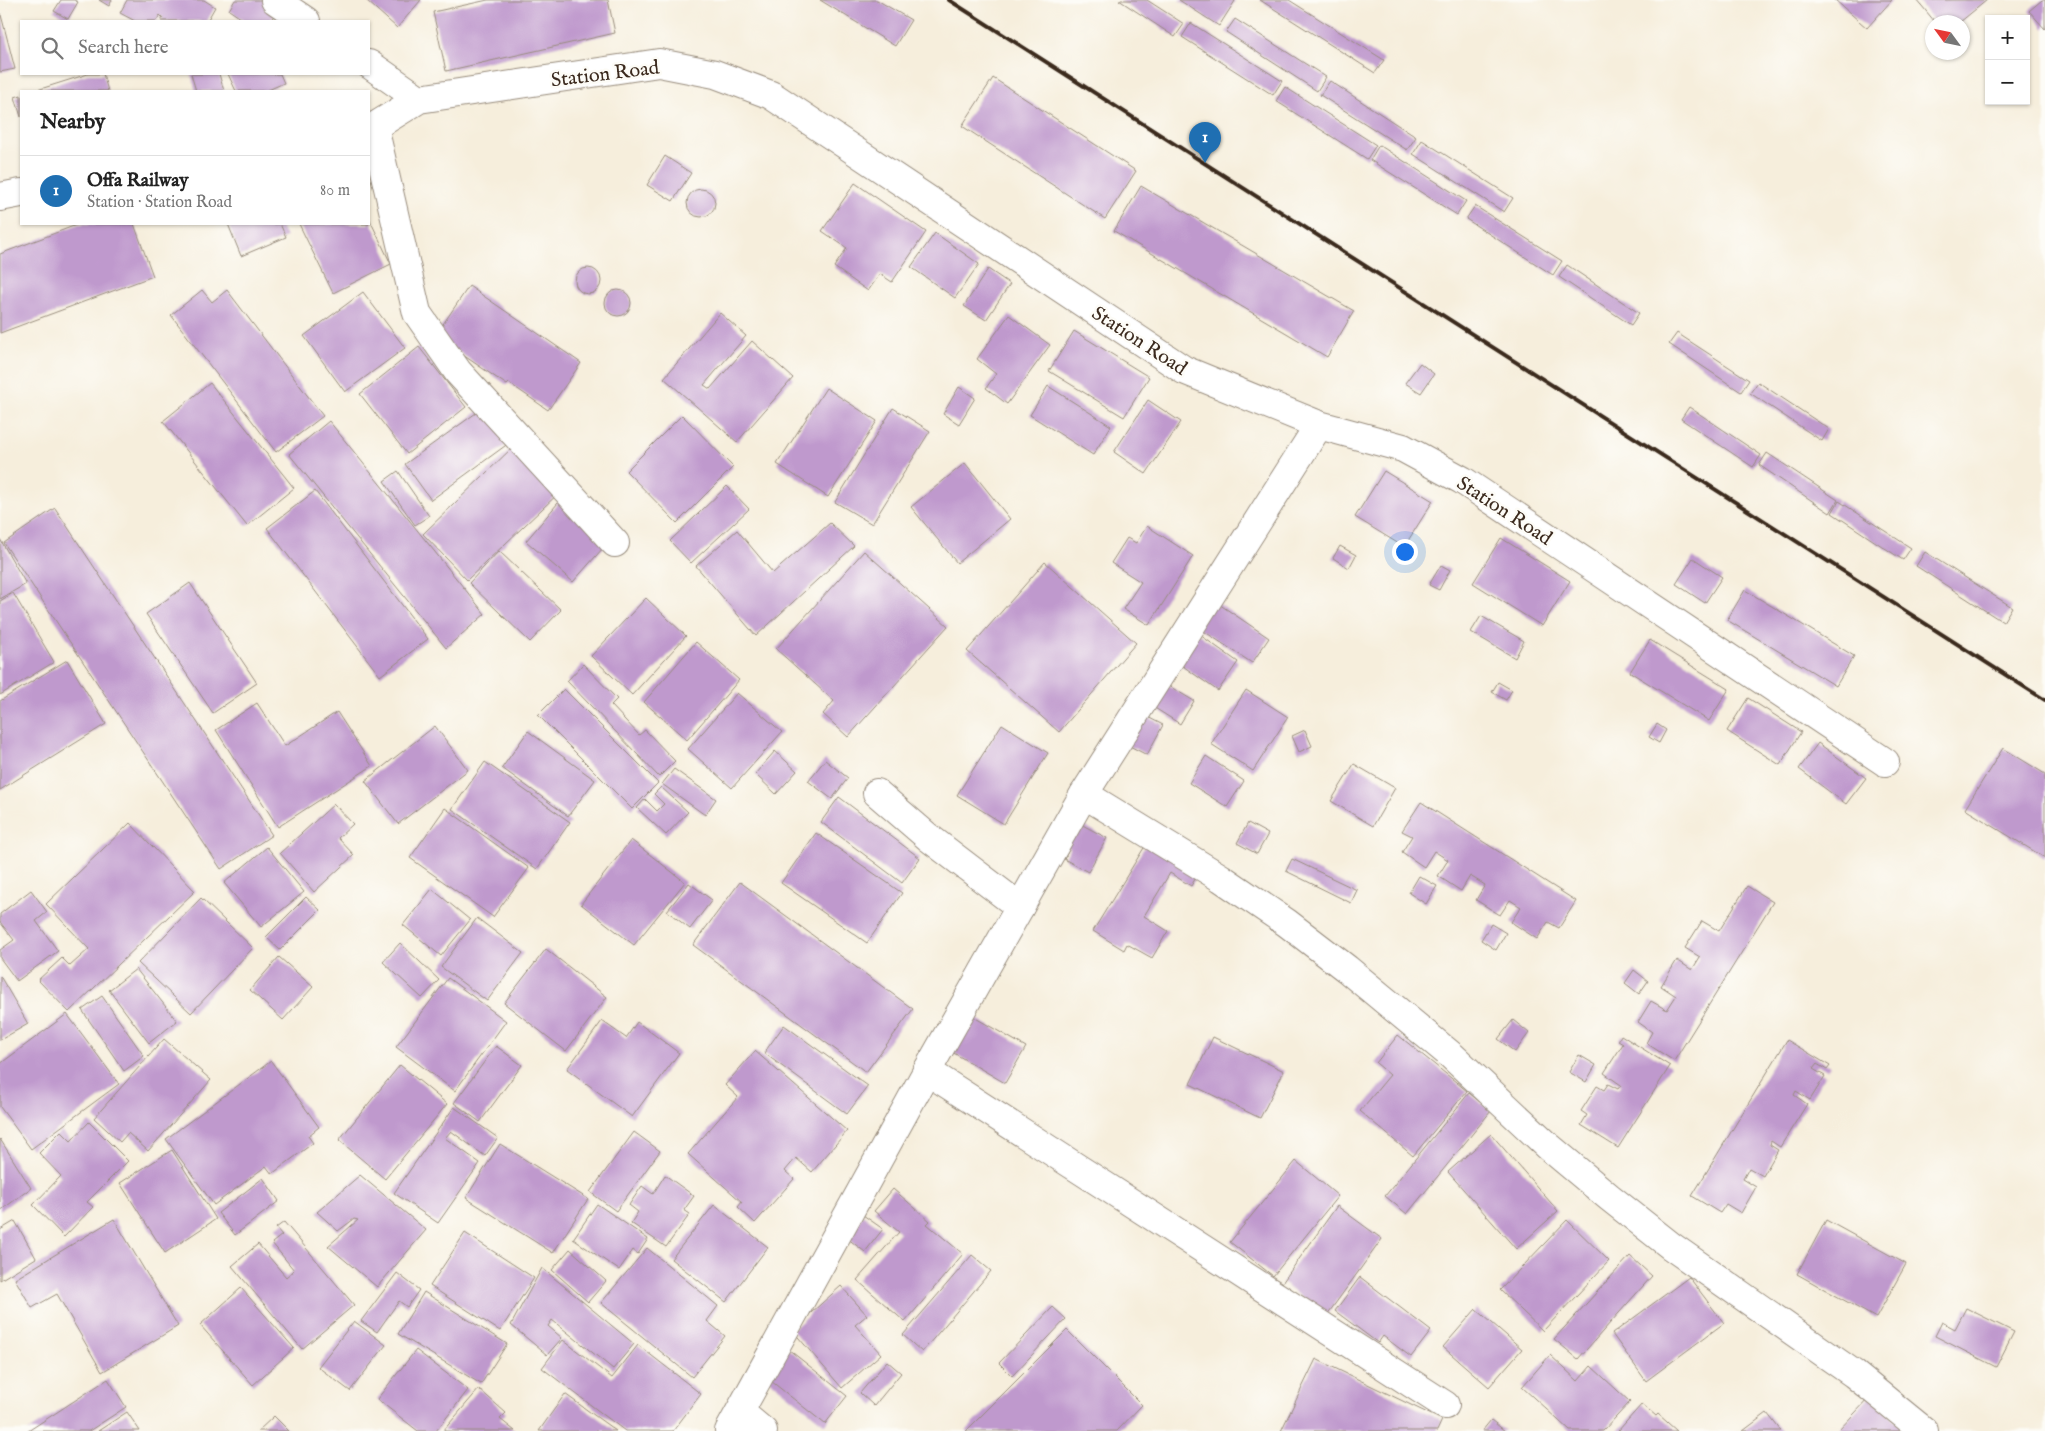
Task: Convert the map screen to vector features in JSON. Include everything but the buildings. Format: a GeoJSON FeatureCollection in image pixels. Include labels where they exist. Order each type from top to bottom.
{"type":"FeatureCollection","features":[{"type":"Feature","properties":{"kind":"street"},"geometry":{"type":"LineString","coordinates":[[275,0],[305,20]]}},
{"type":"Feature","properties":{"kind":"street","name":"Station Road"},"geometry":{"type":"LineString","coordinates":[[371,128],[419,99],[659,63],[715,74],[771,95],[1184,370],[1320,425],[1403,448],[1462,480],[1885,762]]}},
{"type":"Feature","properties":{"kind":"street"},"geometry":{"type":"LineString","coordinates":[[370,65],[419,99]]}},
{"type":"Feature","properties":{"kind":"street"},"geometry":{"type":"LineString","coordinates":[[371,128],[417,313],[458,372],[615,543]]}},
{"type":"Feature","properties":{"kind":"street"},"geometry":{"type":"LineString","coordinates":[[0,197],[20,193]]}},
{"type":"Feature","properties":{"kind":"street"},"geometry":{"type":"LineString","coordinates":[[763,1431],[734,1422],[927,1071],[1084,794],[1320,425]]}},
{"type":"Feature","properties":{"kind":"street"},"geometry":{"type":"LineString","coordinates":[[877,793],[928,837],[1020,907]]}},
{"type":"Feature","properties":{"kind":"street"},"geometry":{"type":"LineString","coordinates":[[1084,794],[1221,878],[1294,928],[1347,968],[1452,1056],[1548,1146],[1608,1197],[1671,1246],[1854,1374],[1924,1431]]}},
{"type":"Feature","properties":{"kind":"street"},"geometry":{"type":"LineString","coordinates":[[927,1071],[1445,1405]]}},
{"type":"Feature","properties":{"kind":"railway"},"geometry":{"type":"LineString","coordinates":[[949,0],[2045,700]]}},
{"type":"Feature","properties":{"kind":"place","name":"Offa Railway"},"geometry":{"type":"Point","coordinates":[1205,163]}}]}
